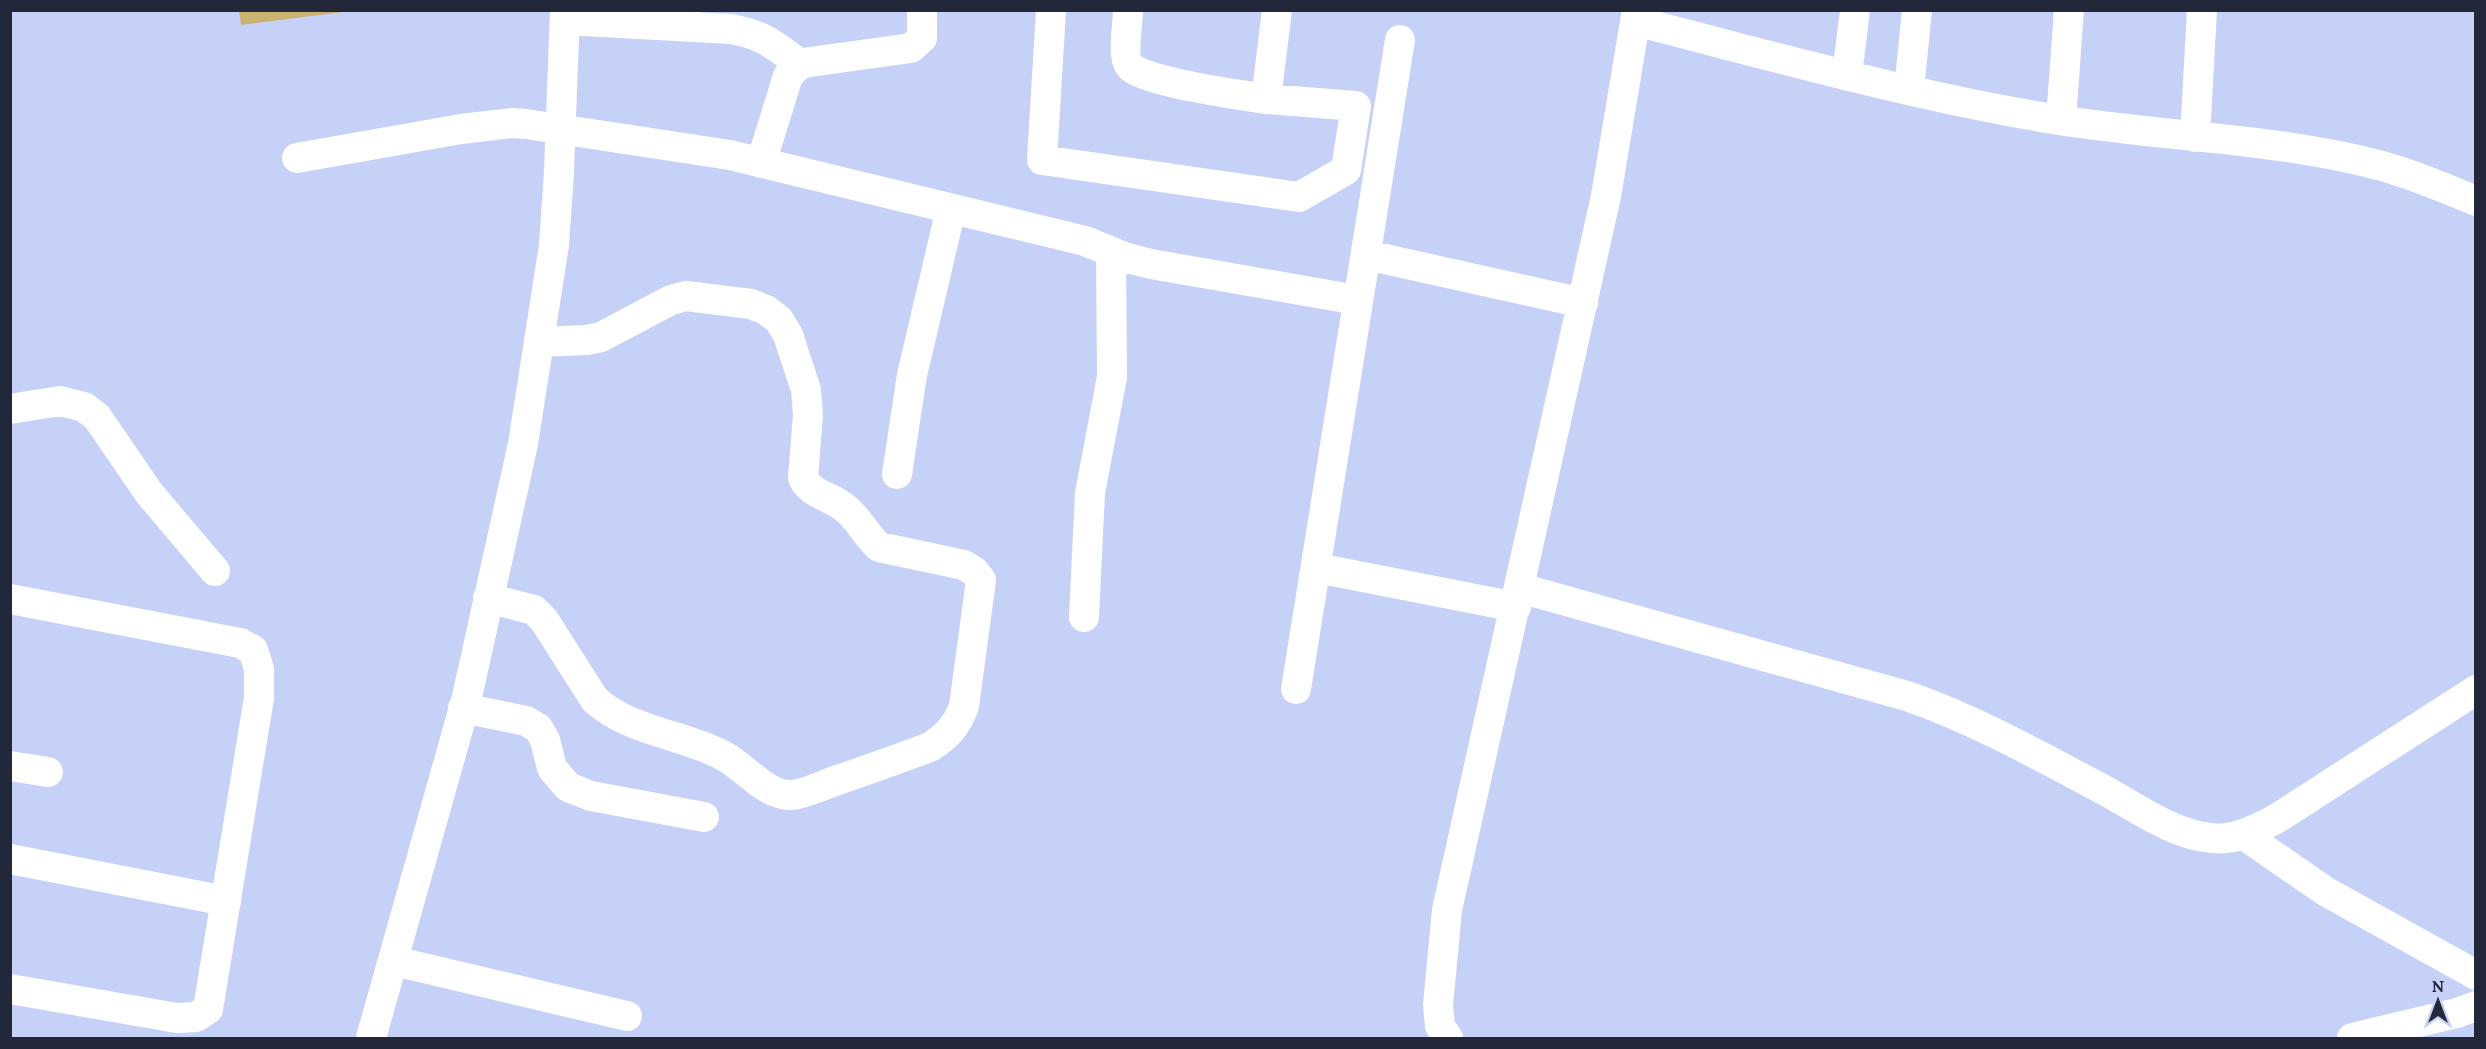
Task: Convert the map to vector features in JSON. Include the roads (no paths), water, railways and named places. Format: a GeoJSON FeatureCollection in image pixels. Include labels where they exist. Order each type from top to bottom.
{"type":"FeatureCollection","features":[{"type":"Feature","properties":{"kind":"street"},"geometry":{"type":"LineString","coordinates":[[761,163],[788,76],[800,64],[910,48],[922,38],[922,10]]}},
{"type":"Feature","properties":{"kind":"street"},"geometry":{"type":"LineString","coordinates":[[1051,10],[1042,160],[1299,197],[1346,170],[1356,106],[1266,99],[1185,86],[1132,69],[1126,60],[1128,10]]}},
{"type":"Feature","properties":{"kind":"street"},"geometry":{"type":"LineString","coordinates":[[1266,99],[1276,10]]}},
{"type":"Feature","properties":{"kind":"street"},"geometry":{"type":"LineString","coordinates":[[1847,75],[1855,10]]}},
{"type":"Feature","properties":{"kind":"street"},"geometry":{"type":"LineString","coordinates":[[1909,90],[1917,10]]}},
{"type":"Feature","properties":{"kind":"street"},"geometry":{"type":"LineString","coordinates":[[2061,120],[2069,10]]}},
{"type":"Feature","properties":{"kind":"street"},"geometry":{"type":"LineString","coordinates":[[2195,137],[2202,10]]}},
{"type":"Feature","properties":{"kind":"street"},"geometry":{"type":"LineString","coordinates":[[371,1038],[463,708],[523,444],[554,245],[565,15],[731,29],[765,38],[800,64]]}},
{"type":"Feature","properties":{"kind":"street"},"geometry":{"type":"LineString","coordinates":[[1442,1034],[1440,974],[1448,910],[1606,196],[1636,16],[1847,75],[1956,102],[2061,120],[2301,149],[2383,166],[2434,183],[2475,201]]}},
{"type":"Feature","properties":{"kind":"street"},"geometry":{"type":"LineString","coordinates":[[1296,689],[1400,40]]}},
{"type":"Feature","properties":{"kind":"street"},"geometry":{"type":"LineString","coordinates":[[297,158],[490,125],[526,124],[730,156],[1085,241],[1111,252],[1151,264],[1358,300]]}},
{"type":"Feature","properties":{"kind":"street"},"geometry":{"type":"LineString","coordinates":[[897,474],[912,375],[951,209]]}},
{"type":"Feature","properties":{"kind":"street"},"geometry":{"type":"LineString","coordinates":[[1084,617],[1090,493],[1112,377],[1111,252]]}},
{"type":"Feature","properties":{"kind":"street"},"geometry":{"type":"LineString","coordinates":[[1367,255],[1583,303]]}},
{"type":"Feature","properties":{"kind":"street"},"geometry":{"type":"LineString","coordinates":[[488,598],[534,610],[544,620],[595,700],[606,710],[630,722],[710,749],[726,757],[778,794],[792,795],[812,789],[930,747],[945,737],[957,724],[964,706],[981,580],[975,572],[964,565],[879,547],[869,538],[857,519],[843,506],[807,487],[803,478],[808,415],[806,390],[788,335],[778,320],[766,310],[751,304],[686,296],[664,303],[601,337],[587,340],[539,342]]}},
{"type":"Feature","properties":{"kind":"street"},"geometry":{"type":"LineString","coordinates":[[10,409],[60,401],[84,407],[97,417],[149,493],[215,571]]}},
{"type":"Feature","properties":{"kind":"street"},"geometry":{"type":"LineString","coordinates":[[1317,568],[1518,598],[1907,696],[1942,708],[2003,736],[2179,830],[2212,839],[2244,835],[2276,819],[2475,690]]}},
{"type":"Feature","properties":{"kind":"street"},"geometry":{"type":"LineString","coordinates":[[10,599],[240,643],[254,650],[259,669],[259,699],[208,1008],[196,1017],[177,1018],[10,989]]}},
{"type":"Feature","properties":{"kind":"street"},"geometry":{"type":"LineString","coordinates":[[463,708],[526,721],[538,728],[545,740],[552,768],[568,787],[591,796],[704,817]]}},
{"type":"Feature","properties":{"kind":"street"},"geometry":{"type":"LineString","coordinates":[[10,766],[48,772]]}},
{"type":"Feature","properties":{"kind":"street"},"geometry":{"type":"LineString","coordinates":[[2244,835],[2325,891],[2475,975]]}},
{"type":"Feature","properties":{"kind":"street"},"geometry":{"type":"LineString","coordinates":[[10,859],[226,901]]}},
{"type":"Feature","properties":{"kind":"street"},"geometry":{"type":"LineString","coordinates":[[394,961],[627,1016]]}},
{"type":"Feature","properties":{"kind":"street"},"geometry":{"type":"LineString","coordinates":[[2352,1038],[2457,1013],[2475,1006]]}}]}
